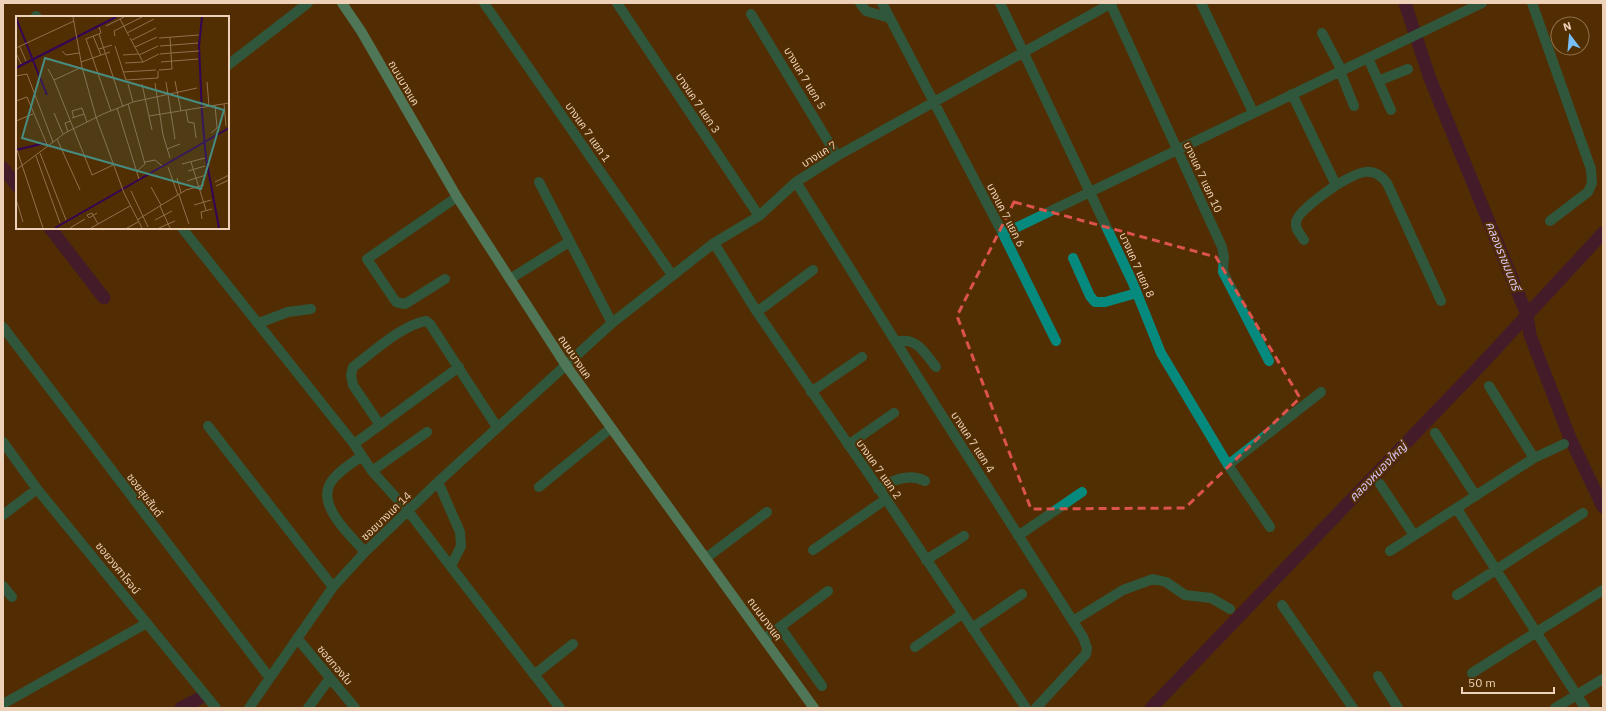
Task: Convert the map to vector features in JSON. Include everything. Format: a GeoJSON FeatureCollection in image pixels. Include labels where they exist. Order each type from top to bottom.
{"type":"FeatureCollection","features":[{"type":"Feature","properties":{"kind":"main road","name":"ถนนบางแค"},"geometry":{"type":"LineString","coordinates":[[342,3],[360,31],[457,197],[565,364],[814,708]]}},
{"type":"Feature","properties":{"kind":"street"},"geometry":{"type":"LineString","coordinates":[[229,64],[308,3]]}},
{"type":"Feature","properties":{"kind":"street","name":"บางแค 7 แยก 1"},"geometry":{"type":"LineString","coordinates":[[484,3],[672,275]]}},
{"type":"Feature","properties":{"kind":"street","name":"บางแค 7 แยก 3"},"geometry":{"type":"LineString","coordinates":[[617,3],[759,216]]}},
{"type":"Feature","properties":{"kind":"street"},"geometry":{"type":"LineString","coordinates":[[860,3],[866,11],[890,18]]}},
{"type":"Feature","properties":{"kind":"street","name":"บางแค 7 แยก 6"},"geometry":{"type":"LineString","coordinates":[[882,3],[1003,234],[1056,340]]}},
{"type":"Feature","properties":{"kind":"street","name":"บางแค 7 แยก 8"},"geometry":{"type":"LineString","coordinates":[[1000,3],[1090,192],[1136,293],[1161,353],[1228,465],[1270,527]]}},
{"type":"Feature","properties":{"kind":"street","name":"บางแค 7"},"geometry":{"type":"LineString","coordinates":[[565,364],[612,323],[672,275],[714,243],[759,216],[796,182],[837,156],[933,101],[1110,3]]}},
{"type":"Feature","properties":{"kind":"street","name":"บางแค 7 แยก 10"},"geometry":{"type":"LineString","coordinates":[[1110,3],[1222,247],[1224,257],[1222,268],[1227,282],[1269,361]]}},
{"type":"Feature","properties":{"kind":"street"},"geometry":{"type":"LineString","coordinates":[[1201,3],[1253,112]]}},
{"type":"Feature","properties":{"kind":"street"},"geometry":{"type":"LineString","coordinates":[[1003,234],[1253,112],[1435,27],[1470,6],[1482,3]]}},
{"type":"Feature","properties":{"kind":"street"},"geometry":{"type":"LineString","coordinates":[[1532,3],[1591,169],[1592,183],[1588,192],[1550,221]]}},
{"type":"Feature","properties":{"kind":"street","name":"บางแค 7 แยก 5"},"geometry":{"type":"LineString","coordinates":[[751,14],[837,156]]}},
{"type":"Feature","properties":{"kind":"street"},"geometry":{"type":"LineString","coordinates":[[1322,33],[1341,71],[1354,106]]}},
{"type":"Feature","properties":{"kind":"street"},"geometry":{"type":"LineString","coordinates":[[1368,58],[1391,110]]}},
{"type":"Feature","properties":{"kind":"street"},"geometry":{"type":"LineString","coordinates":[[1378,81],[1408,69]]}},
{"type":"Feature","properties":{"kind":"street"},"geometry":{"type":"LineString","coordinates":[[1292,94],[1336,185]]}},
{"type":"Feature","properties":{"kind":"street"},"geometry":{"type":"LineString","coordinates":[[1304,240],[1296,228],[1296,220],[1304,209],[1336,185],[1362,172],[1368,171],[1381,175],[1387,183],[1441,301]]}},
{"type":"Feature","properties":{"kind":"street"},"geometry":{"type":"LineString","coordinates":[[539,182],[612,323]]}},
{"type":"Feature","properties":{"kind":"street","name":"บางแค 7 แยก 4"},"geometry":{"type":"LineString","coordinates":[[796,182],[1085,641],[1086,654],[1036,708]]}},
{"type":"Feature","properties":{"kind":"street"},"geometry":{"type":"LineString","coordinates":[[444,280],[405,304],[396,302],[367,259],[457,197]]}},
{"type":"Feature","properties":{"kind":"street"},"geometry":{"type":"LineString","coordinates":[[183,229],[354,444],[372,471],[408,512],[451,566],[560,708]]}},
{"type":"Feature","properties":{"kind":"street"},"geometry":{"type":"LineString","coordinates":[[510,279],[569,242]]}},
{"type":"Feature","properties":{"kind":"street","name":"บางแค 7 แยก 2"},"geometry":{"type":"LineString","coordinates":[[714,243],[757,312],[886,499],[1026,708]]}},
{"type":"Feature","properties":{"kind":"street"},"geometry":{"type":"LineString","coordinates":[[1073,258],[1090,296],[1095,302],[1105,302],[1136,293]]}},
{"type":"Feature","properties":{"kind":"street"},"geometry":{"type":"LineString","coordinates":[[757,312],[813,270]]}},
{"type":"Feature","properties":{"kind":"street"},"geometry":{"type":"LineString","coordinates":[[259,323],[288,312],[311,309]]}},
{"type":"Feature","properties":{"kind":"street"},"geometry":{"type":"LineString","coordinates":[[380,425],[353,385],[351,375],[354,367],[399,334],[418,323],[426,321],[430,324],[459,367],[497,427]]}},
{"type":"Feature","properties":{"kind":"street","name":"ซอยสุขสันต์"},"geometry":{"type":"LineString","coordinates":[[3,327],[269,677]]}},
{"type":"Feature","properties":{"kind":"street"},"geometry":{"type":"LineString","coordinates":[[896,342],[904,340],[915,343],[936,367]]}},
{"type":"Feature","properties":{"kind":"street"},"geometry":{"type":"LineString","coordinates":[[811,392],[862,357]]}},
{"type":"Feature","properties":{"kind":"street","name":"ซอยบางแค 14"},"geometry":{"type":"LineString","coordinates":[[249,708],[333,586],[365,552],[438,482],[565,364]]}},
{"type":"Feature","properties":{"kind":"street"},"geometry":{"type":"LineString","coordinates":[[354,444],[459,367]]}},
{"type":"Feature","properties":{"kind":"street"},"geometry":{"type":"LineString","coordinates":[[1489,386],[1534,458]]}},
{"type":"Feature","properties":{"kind":"street"},"geometry":{"type":"LineString","coordinates":[[1228,465],[1321,392]]}},
{"type":"Feature","properties":{"kind":"street"},"geometry":{"type":"LineString","coordinates":[[848,445],[894,413]]}},
{"type":"Feature","properties":{"kind":"street"},"geometry":{"type":"LineString","coordinates":[[208,426],[333,586]]}},
{"type":"Feature","properties":{"kind":"street"},"geometry":{"type":"LineString","coordinates":[[539,487],[611,428]]}},
{"type":"Feature","properties":{"kind":"street"},"geometry":{"type":"LineString","coordinates":[[372,471],[427,432]]}},
{"type":"Feature","properties":{"kind":"street"},"geometry":{"type":"LineString","coordinates":[[1435,433],[1476,496]]}},
{"type":"Feature","properties":{"kind":"street","name":"ซอยวงศาโรจน์"},"geometry":{"type":"LineString","coordinates":[[3,442],[37,489],[216,708]]}},
{"type":"Feature","properties":{"kind":"street"},"geometry":{"type":"LineString","coordinates":[[1390,551],[1534,458],[1564,444]]}},
{"type":"Feature","properties":{"kind":"street"},"geometry":{"type":"LineString","coordinates":[[362,456],[334,477],[326,490],[328,501],[335,516],[365,552]]}},
{"type":"Feature","properties":{"kind":"street"},"geometry":{"type":"LineString","coordinates":[[878,489],[886,483],[903,478],[919,478],[925,481]]}},
{"type":"Feature","properties":{"kind":"street"},"geometry":{"type":"LineString","coordinates":[[438,482],[460,532],[461,546],[451,566]]}},
{"type":"Feature","properties":{"kind":"street"},"geometry":{"type":"LineString","coordinates":[[1380,484],[1414,535]]}},
{"type":"Feature","properties":{"kind":"street"},"geometry":{"type":"LineString","coordinates":[[3,515],[37,489]]}},
{"type":"Feature","properties":{"kind":"street"},"geometry":{"type":"LineString","coordinates":[[1018,536],[1082,492]]}},
{"type":"Feature","properties":{"kind":"street"},"geometry":{"type":"LineString","coordinates":[[813,550],[886,499]]}},
{"type":"Feature","properties":{"kind":"street"},"geometry":{"type":"LineString","coordinates":[[1457,509],[1585,708]]}},
{"type":"Feature","properties":{"kind":"street"},"geometry":{"type":"LineString","coordinates":[[706,558],[767,512]]}},
{"type":"Feature","properties":{"kind":"street"},"geometry":{"type":"LineString","coordinates":[[1457,595],[1583,513]]}},
{"type":"Feature","properties":{"kind":"street"},"geometry":{"type":"LineString","coordinates":[[926,560],[964,536]]}},
{"type":"Feature","properties":{"kind":"street"},"geometry":{"type":"LineString","coordinates":[[1073,621],[1123,590],[1153,580],[1166,582],[1185,595],[1211,598],[1230,609]]}},
{"type":"Feature","properties":{"kind":"street"},"geometry":{"type":"LineString","coordinates":[[3,586],[12,597]]}},
{"type":"Feature","properties":{"kind":"street"},"geometry":{"type":"LineString","coordinates":[[1472,673],[1536,631],[1603,590]]}},
{"type":"Feature","properties":{"kind":"street"},"geometry":{"type":"LineString","coordinates":[[764,639],[828,591]]}},
{"type":"Feature","properties":{"kind":"street"},"geometry":{"type":"LineString","coordinates":[[972,628],[1022,594]]}},
{"type":"Feature","properties":{"kind":"street"},"geometry":{"type":"LineString","coordinates":[[1282,605],[1353,708]]}},
{"type":"Feature","properties":{"kind":"street"},"geometry":{"type":"LineString","coordinates":[[915,647],[962,614]]}},
{"type":"Feature","properties":{"kind":"street"},"geometry":{"type":"LineString","coordinates":[[3,704],[147,623]]}},
{"type":"Feature","properties":{"kind":"street"},"geometry":{"type":"LineString","coordinates":[[780,627],[822,686]]}},
{"type":"Feature","properties":{"kind":"street","name":"ซอยทองใบ"},"geometry":{"type":"LineString","coordinates":[[297,638],[355,708]]}},
{"type":"Feature","properties":{"kind":"street"},"geometry":{"type":"LineString","coordinates":[[534,675],[573,644]]}},
{"type":"Feature","properties":{"kind":"street"},"geometry":{"type":"LineString","coordinates":[[1378,676],[1398,708]]}},
{"type":"Feature","properties":{"kind":"street"},"geometry":{"type":"LineString","coordinates":[[308,708],[330,678]]}},
{"type":"Feature","properties":{"kind":"street"},"geometry":{"type":"LineString","coordinates":[[1555,708],[1603,679]]}},
{"type":"Feature","properties":{"kind":"highlighted area"},"geometry":{"type":"Polygon","coordinates":[[[1014,202],[1216,257],[1300,398],[1185,508],[1031,509],[957,316],[1014,202]]]}},
{"type":"Feature","properties":{"kind":"waterway","name":"คลองราชมนตรี"},"geometry":{"type":"LineString","coordinates":[[1405,3],[1429,76],[1527,315],[1530,335],[1570,438],[1603,507]]}},
{"type":"Feature","properties":{"kind":"waterway"},"geometry":{"type":"LineString","coordinates":[[3,168],[16,185]]}},
{"type":"Feature","properties":{"kind":"waterway"},"geometry":{"type":"LineString","coordinates":[[51,229],[104,298]]}},
{"type":"Feature","properties":{"kind":"waterway","name":"คลองหนองใหญ่"},"geometry":{"type":"LineString","coordinates":[[1151,708],[1480,366],[1603,233]]}},
{"type":"Feature","properties":{"kind":"waterway"},"geometry":{"type":"LineString","coordinates":[[181,708],[200,698]]}}]}
